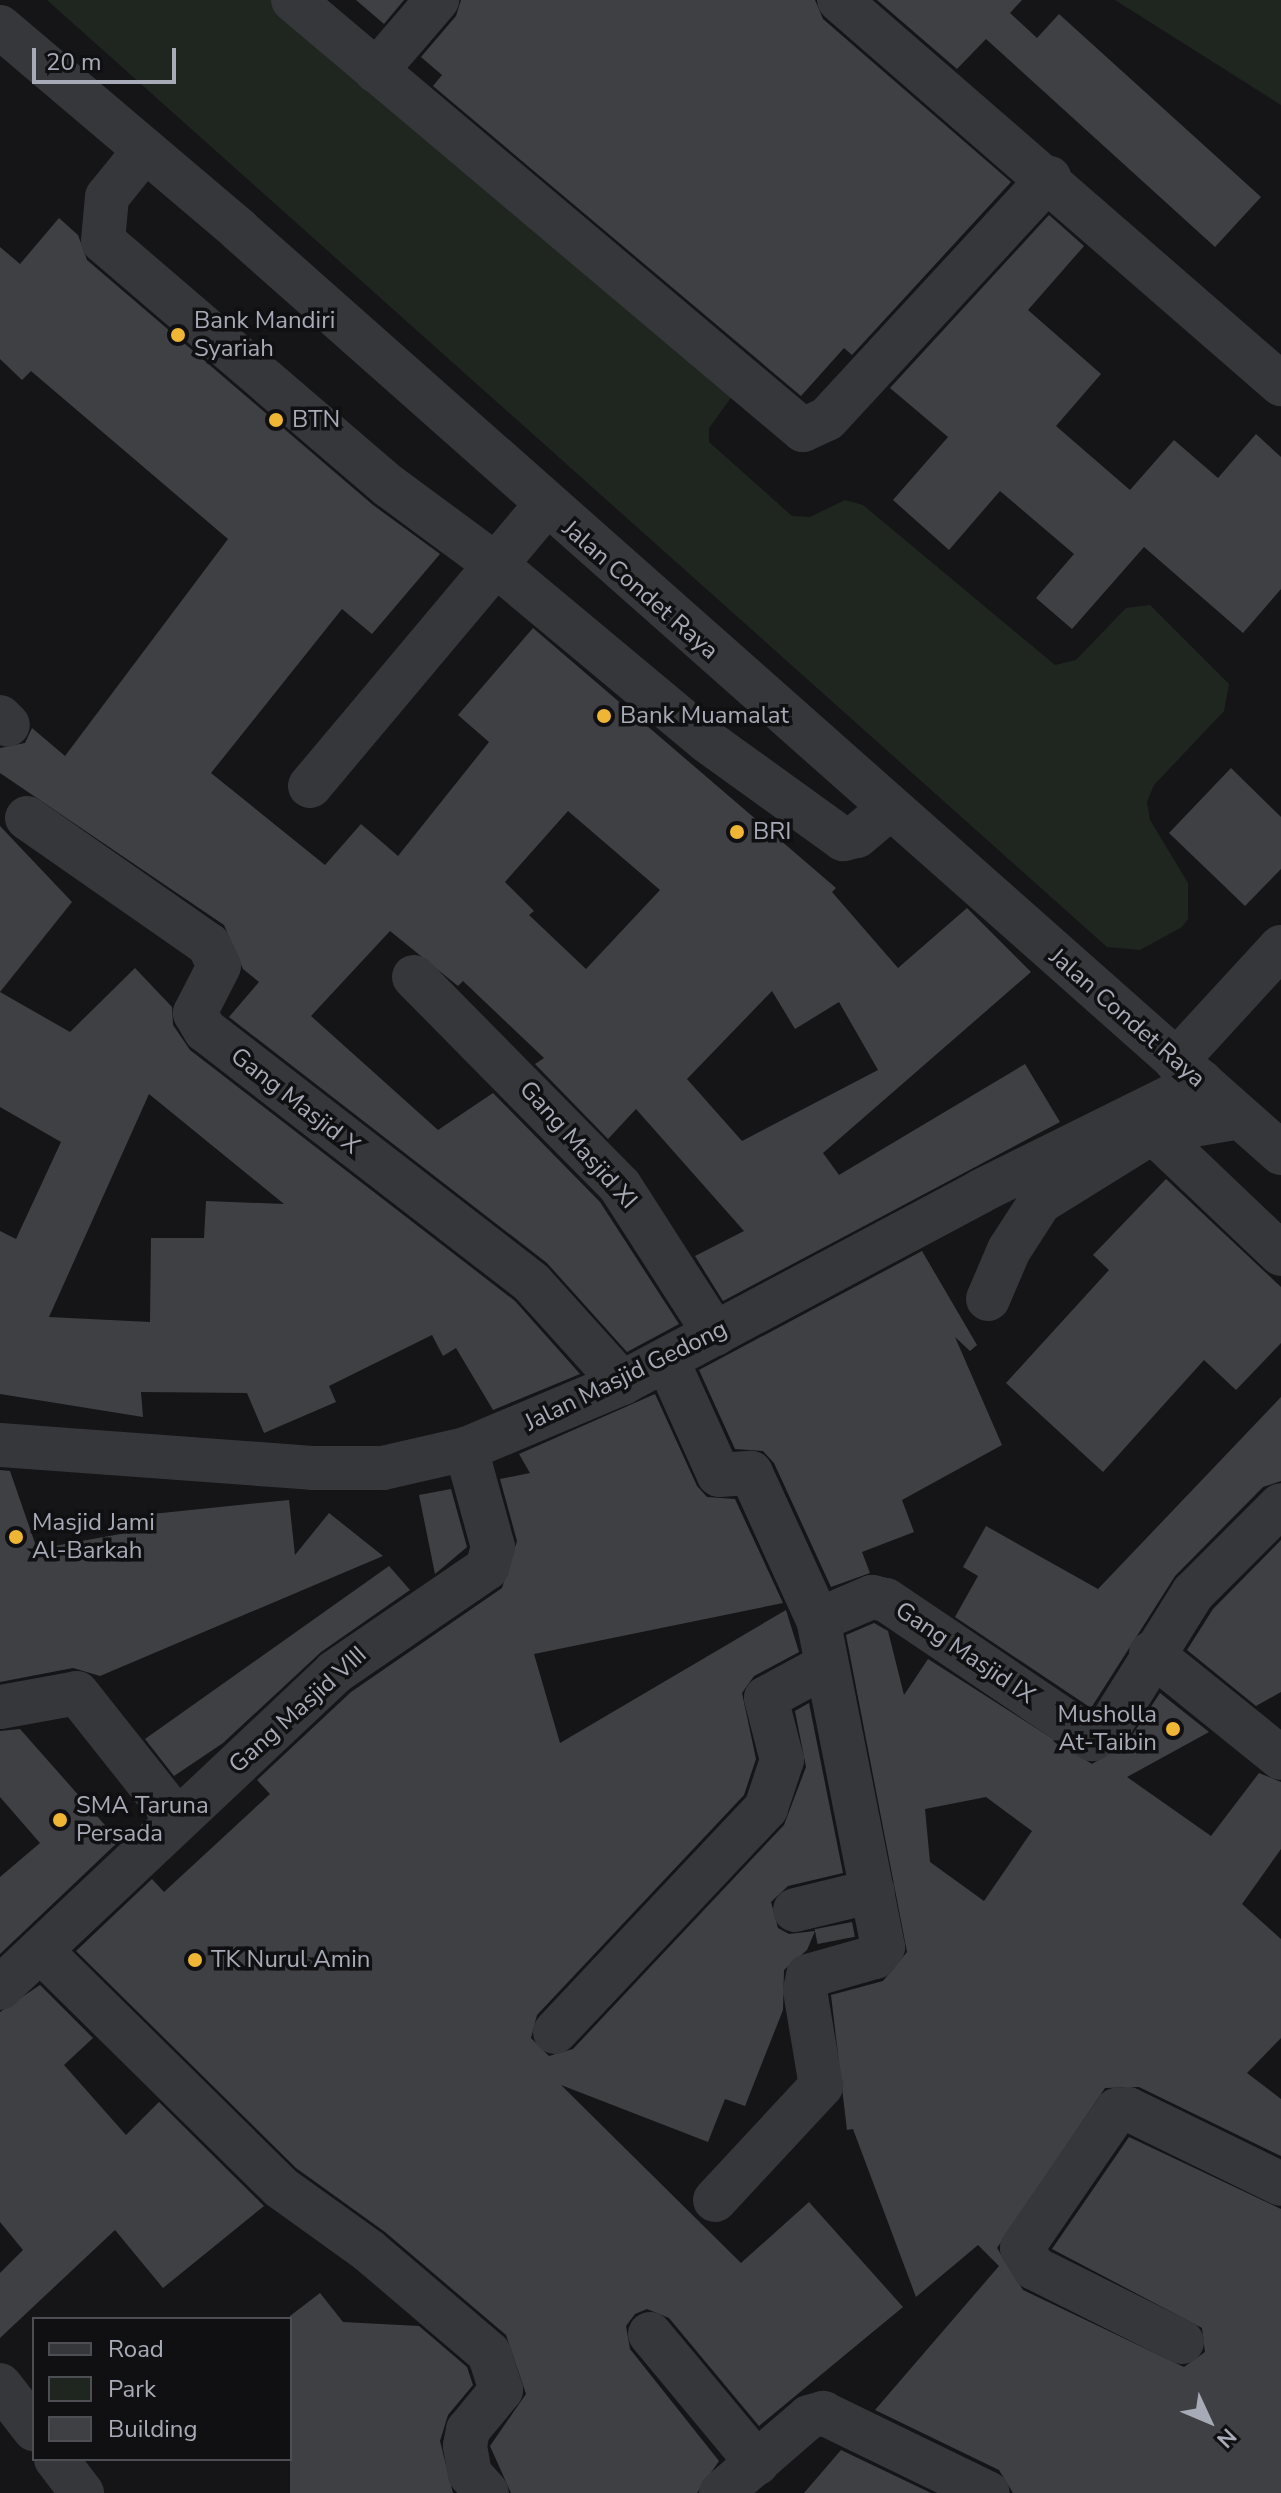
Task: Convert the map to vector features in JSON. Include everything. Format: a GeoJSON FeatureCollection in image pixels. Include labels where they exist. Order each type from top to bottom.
{"type":"FeatureCollection","features":[{"type":"Feature","properties":{"kind":"street"},"geometry":{"type":"LineString","coordinates":[[293,0],[803,430],[827,419],[1049,178]]}},
{"type":"Feature","properties":{"kind":"street"},"geometry":{"type":"LineString","coordinates":[[376,71],[437,0]]}},
{"type":"Feature","properties":{"kind":"street"},"geometry":{"type":"LineString","coordinates":[[839,0],[1049,178],[1281,384]]}},
{"type":"Feature","properties":{"kind":"street","name":"Jalan Condet Raya"},"geometry":{"type":"LineString","coordinates":[[0,27],[145,150],[1281,1153]]}},
{"type":"Feature","properties":{"kind":"street"},"geometry":{"type":"LineString","coordinates":[[145,150],[107,197],[103,241],[389,486],[496,565],[707,741],[843,839],[857,836],[889,809]]}},
{"type":"Feature","properties":{"kind":"street"},"geometry":{"type":"LineString","coordinates":[[310,786],[545,506]]}},
{"type":"Feature","properties":{"kind":"street","name":"Gang Masjid X"},"geometry":{"type":"LineString","coordinates":[[27,818],[209,945],[219,966],[195,1013],[205,1030],[532,1283],[622,1383]]}},
{"type":"Feature","properties":{"kind":"street"},"geometry":{"type":"LineString","coordinates":[[1188,1072],[1281,947]]}},
{"type":"Feature","properties":{"kind":"street","name":"Gang Masjid XI"},"geometry":{"type":"LineString","coordinates":[[414,977],[620,1186],[715,1334]]}},
{"type":"Feature","properties":{"kind":"street","name":"Jalan Masjid Gedong"},"geometry":{"type":"LineString","coordinates":[[0,1445],[312,1468],[383,1468],[466,1449],[622,1383],[667,1360],[967,1198],[1188,1072]]}},
{"type":"Feature","properties":{"kind":"street"},"geometry":{"type":"LineString","coordinates":[[988,1299],[1009,1250],[1040,1202],[1153,1132],[1240,1117]]}},
{"type":"Feature","properties":{"kind":"street"},"geometry":{"type":"LineString","coordinates":[[1153,1132],[1281,1254]]}},
{"type":"Feature","properties":{"kind":"street"},"geometry":{"type":"LineString","coordinates":[[667,1360],[719,1475],[751,1473],[818,1620],[826,1643],[823,1667],[873,1891],[879,1955],[813,1971],[805,1982],[821,2086],[715,2200]]}},
{"type":"Feature","properties":{"kind":"street","name":"Gang Masjid VIII"},"geometry":{"type":"LineString","coordinates":[[0,1988],[176,1818],[335,1672],[487,1568],[493,1547],[466,1449]]}},
{"type":"Feature","properties":{"kind":"street"},"geometry":{"type":"LineString","coordinates":[[1281,1505],[1193,1593],[1151,1653],[1281,1758]]}},
{"type":"Feature","properties":{"kind":"street","name":"Gang Masjid IX"},"geometry":{"type":"LineString","coordinates":[[818,1620],[872,1597],[886,1600],[1092,1739],[1111,1724],[1151,1653]]}},
{"type":"Feature","properties":{"kind":"street"},"geometry":{"type":"LineString","coordinates":[[555,2032],[766,1808],[782,1760],[766,1698],[823,1667]]}},
{"type":"Feature","properties":{"kind":"street"},"geometry":{"type":"LineString","coordinates":[[0,1707],[77,1693],[176,1818]]}},
{"type":"Feature","properties":{"kind":"street"},"geometry":{"type":"LineString","coordinates":[[795,1910],[873,1891]]}},
{"type":"Feature","properties":{"kind":"street"},"geometry":{"type":"LineString","coordinates":[[41,1951],[280,2187],[369,2251],[489,2353],[501,2390],[468,2430],[465,2446],[470,2474],[487,2493]]}},
{"type":"Feature","properties":{"kind":"street"},"geometry":{"type":"LineString","coordinates":[[1182,2342],[1034,2268],[1022,2248],[1117,2110],[1128,2109],[1281,2184]]}},
{"type":"Feature","properties":{"kind":"street"},"geometry":{"type":"LineString","coordinates":[[650,2334],[757,2463]]}},
{"type":"Feature","properties":{"kind":"street"},"geometry":{"type":"LineString","coordinates":[[0,2385],[32,2426]]}},
{"type":"Feature","properties":{"kind":"street"},"geometry":{"type":"LineString","coordinates":[[721,2493],[809,2417],[823,2413],[988,2493]]}},
{"type":"Feature","properties":{"kind":"street"},"geometry":{"type":"LineString","coordinates":[[58,2461],[82,2493]]}},
{"type":"Feature","properties":{"kind":"green space"},"geometry":{"type":"Polygon","coordinates":[[[47,0],[298,0],[733,395],[709,428],[709,442],[792,516],[810,517],[845,500],[863,505],[1055,665],[1076,660],[1126,608],[1150,605],[1229,684],[1224,711],[1154,785],[1147,802],[1150,820],[1188,883],[1188,919],[1182,927],[1140,950],[1107,947],[47,0]]]}},
{"type":"Feature","properties":{"kind":"green space"},"geometry":{"type":"Polygon","coordinates":[[[1115,0],[1281,0],[1281,105],[1115,0]]]}},
{"type":"Feature","properties":{"kind":"building"},"geometry":{"type":"Polygon","coordinates":[[[356,0],[404,0],[384,24],[356,0]]]}},
{"type":"Feature","properties":{"kind":"building"},"geometry":{"type":"Polygon","coordinates":[[[461,0],[815,0],[823,19],[1011,182],[852,355],[844,348],[801,396],[433,86],[442,75],[421,57],[456,16],[461,0]]]}},
{"type":"Feature","properties":{"kind":"building"},"geometry":{"type":"Polygon","coordinates":[[[877,0],[1022,0],[1010,13],[1037,38],[1059,14],[1261,197],[1215,247],[986,39],[957,69],[877,0]]]}},
{"type":"Feature","properties":{"kind":"building"},"geometry":{"type":"Polygon","coordinates":[[[1049,215],[1084,246],[1028,310],[1101,374],[1056,426],[1130,490],[1174,440],[1218,478],[1256,434],[1281,457],[1281,589],[1243,633],[1144,547],[1072,629],[1036,598],[1074,554],[1000,491],[949,550],[893,500],[948,437],[890,388],[1049,215]]]}},
{"type":"Feature","properties":{"kind":"building"},"geometry":{"type":"Polygon","coordinates":[[[59,218],[78,235],[87,260],[373,505],[440,554],[372,634],[342,609],[211,773],[325,865],[361,824],[398,856],[489,742],[458,715],[533,628],[836,888],[832,892],[898,968],[967,908],[1031,972],[823,1153],[839,1175],[1025,1064],[1060,1122],[723,1301],[695,1256],[744,1231],[636,1109],[608,1139],[535,1064],[544,1058],[463,981],[458,986],[390,931],[311,1016],[438,1130],[493,1093],[600,1202],[679,1324],[627,1352],[547,1263],[229,1017],[259,982],[243,969],[224,925],[0,773],[0,748],[25,743],[32,728],[65,756],[228,539],[31,371],[22,380],[0,359],[0,247],[20,264],[59,218]],[[568,811],[505,882],[534,911],[529,915],[586,969],[660,890],[568,811]],[[772,991],[687,1079],[742,1141],[878,1070],[839,1002],[795,1029],[772,991]]]}},
{"type":"Feature","properties":{"kind":"building"},"geometry":{"type":"Polygon","coordinates":[[[1231,768],[1281,817],[1281,869],[1245,906],[1169,833],[1231,768]]]}},
{"type":"Feature","properties":{"kind":"building"},"geometry":{"type":"Polygon","coordinates":[[[0,826],[72,902],[0,992],[0,826]]]}},
{"type":"Feature","properties":{"kind":"building"},"geometry":{"type":"Polygon","coordinates":[[[135,968],[172,1007],[173,1025],[190,1050],[515,1301],[580,1374],[493,1410],[456,1348],[443,1356],[432,1335],[329,1386],[336,1402],[264,1433],[247,1393],[141,1392],[143,1417],[0,1394],[0,1231],[16,1239],[61,1142],[0,1107],[0,992],[70,1032],[135,968]],[[149,1094],[49,1317],[150,1322],[151,1238],[204,1238],[206,1201],[284,1204],[149,1094]]]}},
{"type":"Feature","properties":{"kind":"building"},"geometry":{"type":"Polygon","coordinates":[[[1166,1179],[1281,1287],[1281,1343],[1236,1390],[1204,1360],[1103,1472],[1006,1383],[1109,1270],[1093,1255],[1166,1179]]]}},
{"type":"Feature","properties":{"kind":"building"},"geometry":{"type":"Polygon","coordinates":[[[922,1251],[977,1345],[970,1351],[955,1337],[1002,1445],[902,1500],[914,1532],[862,1552],[870,1573],[831,1587],[774,1463],[763,1451],[735,1449],[699,1370],[922,1251]]]}},
{"type":"Feature","properties":{"kind":"building"},"geometry":{"type":"Polygon","coordinates":[[[655,1394],[697,1486],[707,1497],[735,1499],[783,1603],[534,1654],[560,1743],[786,1610],[799,1652],[754,1676],[742,1693],[756,1759],[744,1795],[537,2015],[531,2038],[549,2056],[573,2049],[784,1825],[806,1767],[795,1711],[809,1703],[843,1873],[788,1886],[771,1902],[778,1928],[789,1934],[815,1931],[807,1950],[784,1970],[783,2010],[745,2106],[725,2099],[708,2142],[561,2085],[741,2263],[809,2202],[903,2307],[759,2426],[669,2318],[647,2309],[635,2314],[626,2326],[630,2349],[719,2461],[697,2493],[511,2493],[490,2446],[526,2394],[506,2335],[385,2232],[296,2168],[76,1951],[152,1879],[164,1892],[270,1794],[257,1780],[351,1692],[502,1588],[517,1541],[500,1479],[530,1473],[519,1454],[655,1394]]]}},
{"type":"Feature","properties":{"kind":"building"},"geometry":{"type":"Polygon","coordinates":[[[1281,1397],[1281,1481],[1263,1487],[1175,1576],[1091,1708],[955,1617],[978,1576],[963,1567],[986,1526],[1098,1589],[1281,1397]]]}},
{"type":"Feature","properties":{"kind":"building"},"geometry":{"type":"Polygon","coordinates":[[[0,1470],[10,1471],[37,1549],[154,1528],[152,1514],[289,1500],[295,1555],[329,1513],[383,1556],[100,1676],[73,1668],[0,1682],[0,1470]]]}},
{"type":"Feature","properties":{"kind":"building"},"geometry":{"type":"Polygon","coordinates":[[[451,1489],[467,1547],[435,1574],[419,1495],[451,1489]]]}},
{"type":"Feature","properties":{"kind":"building"},"geometry":{"type":"Polygon","coordinates":[[[1281,1540],[1281,1692],[1256,1706],[1187,1650],[1213,1609],[1281,1540]]]}},
{"type":"Feature","properties":{"kind":"building"},"geometry":{"type":"Polygon","coordinates":[[[389,1566],[410,1590],[321,1652],[223,1743],[174,1776],[145,1739],[389,1566]]]}},
{"type":"Feature","properties":{"kind":"building"},"geometry":{"type":"Polygon","coordinates":[[[874,1623],[888,1631],[904,1695],[928,1659],[1092,1764],[1127,1743],[1160,1693],[1209,1732],[1127,1777],[1211,1836],[1259,1773],[1281,1782],[1281,1849],[1242,1904],[1281,1939],[1281,2038],[1247,2073],[1281,2099],[1281,2156],[1139,2087],[1105,2088],[997,2248],[1023,2290],[1184,2367],[1205,2352],[1202,2328],[1052,2249],[1129,2137],[1281,2209],[1281,2493],[1013,2493],[999,2470],[875,2410],[999,2266],[978,2245],[916,2297],[853,2129],[847,2130],[831,1995],[883,1981],[907,1952],[846,1635],[874,1623]],[[986,1797],[925,1809],[930,1862],[984,1901],[1032,1831],[986,1797]]]}},
{"type":"Feature","properties":{"kind":"building","name":"SMA Taruna Persada"},"geometry":{"type":"Polygon","coordinates":[[[20,1729],[119,1841],[0,1954],[0,1877],[40,1843],[0,1797],[0,1731],[20,1729]]]}},
{"type":"Feature","properties":{"kind":"building"},"geometry":{"type":"Polygon","coordinates":[[[852,1922],[855,1937],[818,1944],[815,1929],[852,1922]]]}},
{"type":"Feature","properties":{"kind":"building"},"geometry":{"type":"Polygon","coordinates":[[[40,1985],[93,2038],[64,2065],[126,2135],[159,2102],[264,2206],[163,2288],[115,2230],[0,2338],[0,2273],[23,2250],[0,2222],[0,2012],[40,1985]]]}},
{"type":"Feature","properties":{"kind":"building"},"geometry":{"type":"Polygon","coordinates":[[[320,2293],[343,2322],[419,2326],[467,2367],[473,2385],[448,2415],[440,2441],[453,2493],[290,2493],[290,2316],[320,2293]]]}},
{"type":"Feature","properties":{"kind":"building"},"geometry":{"type":"Polygon","coordinates":[[[841,2450],[931,2493],[804,2493],[841,2450]]]}},
{"type":"Feature","properties":{"kind":"place","name":"Bank Mandiri Syariah"},"geometry":{"type":"Point","coordinates":[178,335]}},
{"type":"Feature","properties":{"kind":"place","name":"BTN"},"geometry":{"type":"Point","coordinates":[276,420]}},
{"type":"Feature","properties":{"kind":"place","name":"Bank Muamalat"},"geometry":{"type":"Point","coordinates":[604,716]}},
{"type":"Feature","properties":{"kind":"place","name":"BRI"},"geometry":{"type":"Point","coordinates":[737,832]}},
{"type":"Feature","properties":{"kind":"place","name":"Masjid Jami Al-Barkah"},"geometry":{"type":"Point","coordinates":[16,1537]}},
{"type":"Feature","properties":{"kind":"place","name":"Musholla At-Taibin"},"geometry":{"type":"Point","coordinates":[1173,1729]}},
{"type":"Feature","properties":{"kind":"place","name":"SMA Taruna Persada"},"geometry":{"type":"Point","coordinates":[60,1820]}},
{"type":"Feature","properties":{"kind":"place","name":"TK Nurul Amin"},"geometry":{"type":"Point","coordinates":[195,1960]}}]}
